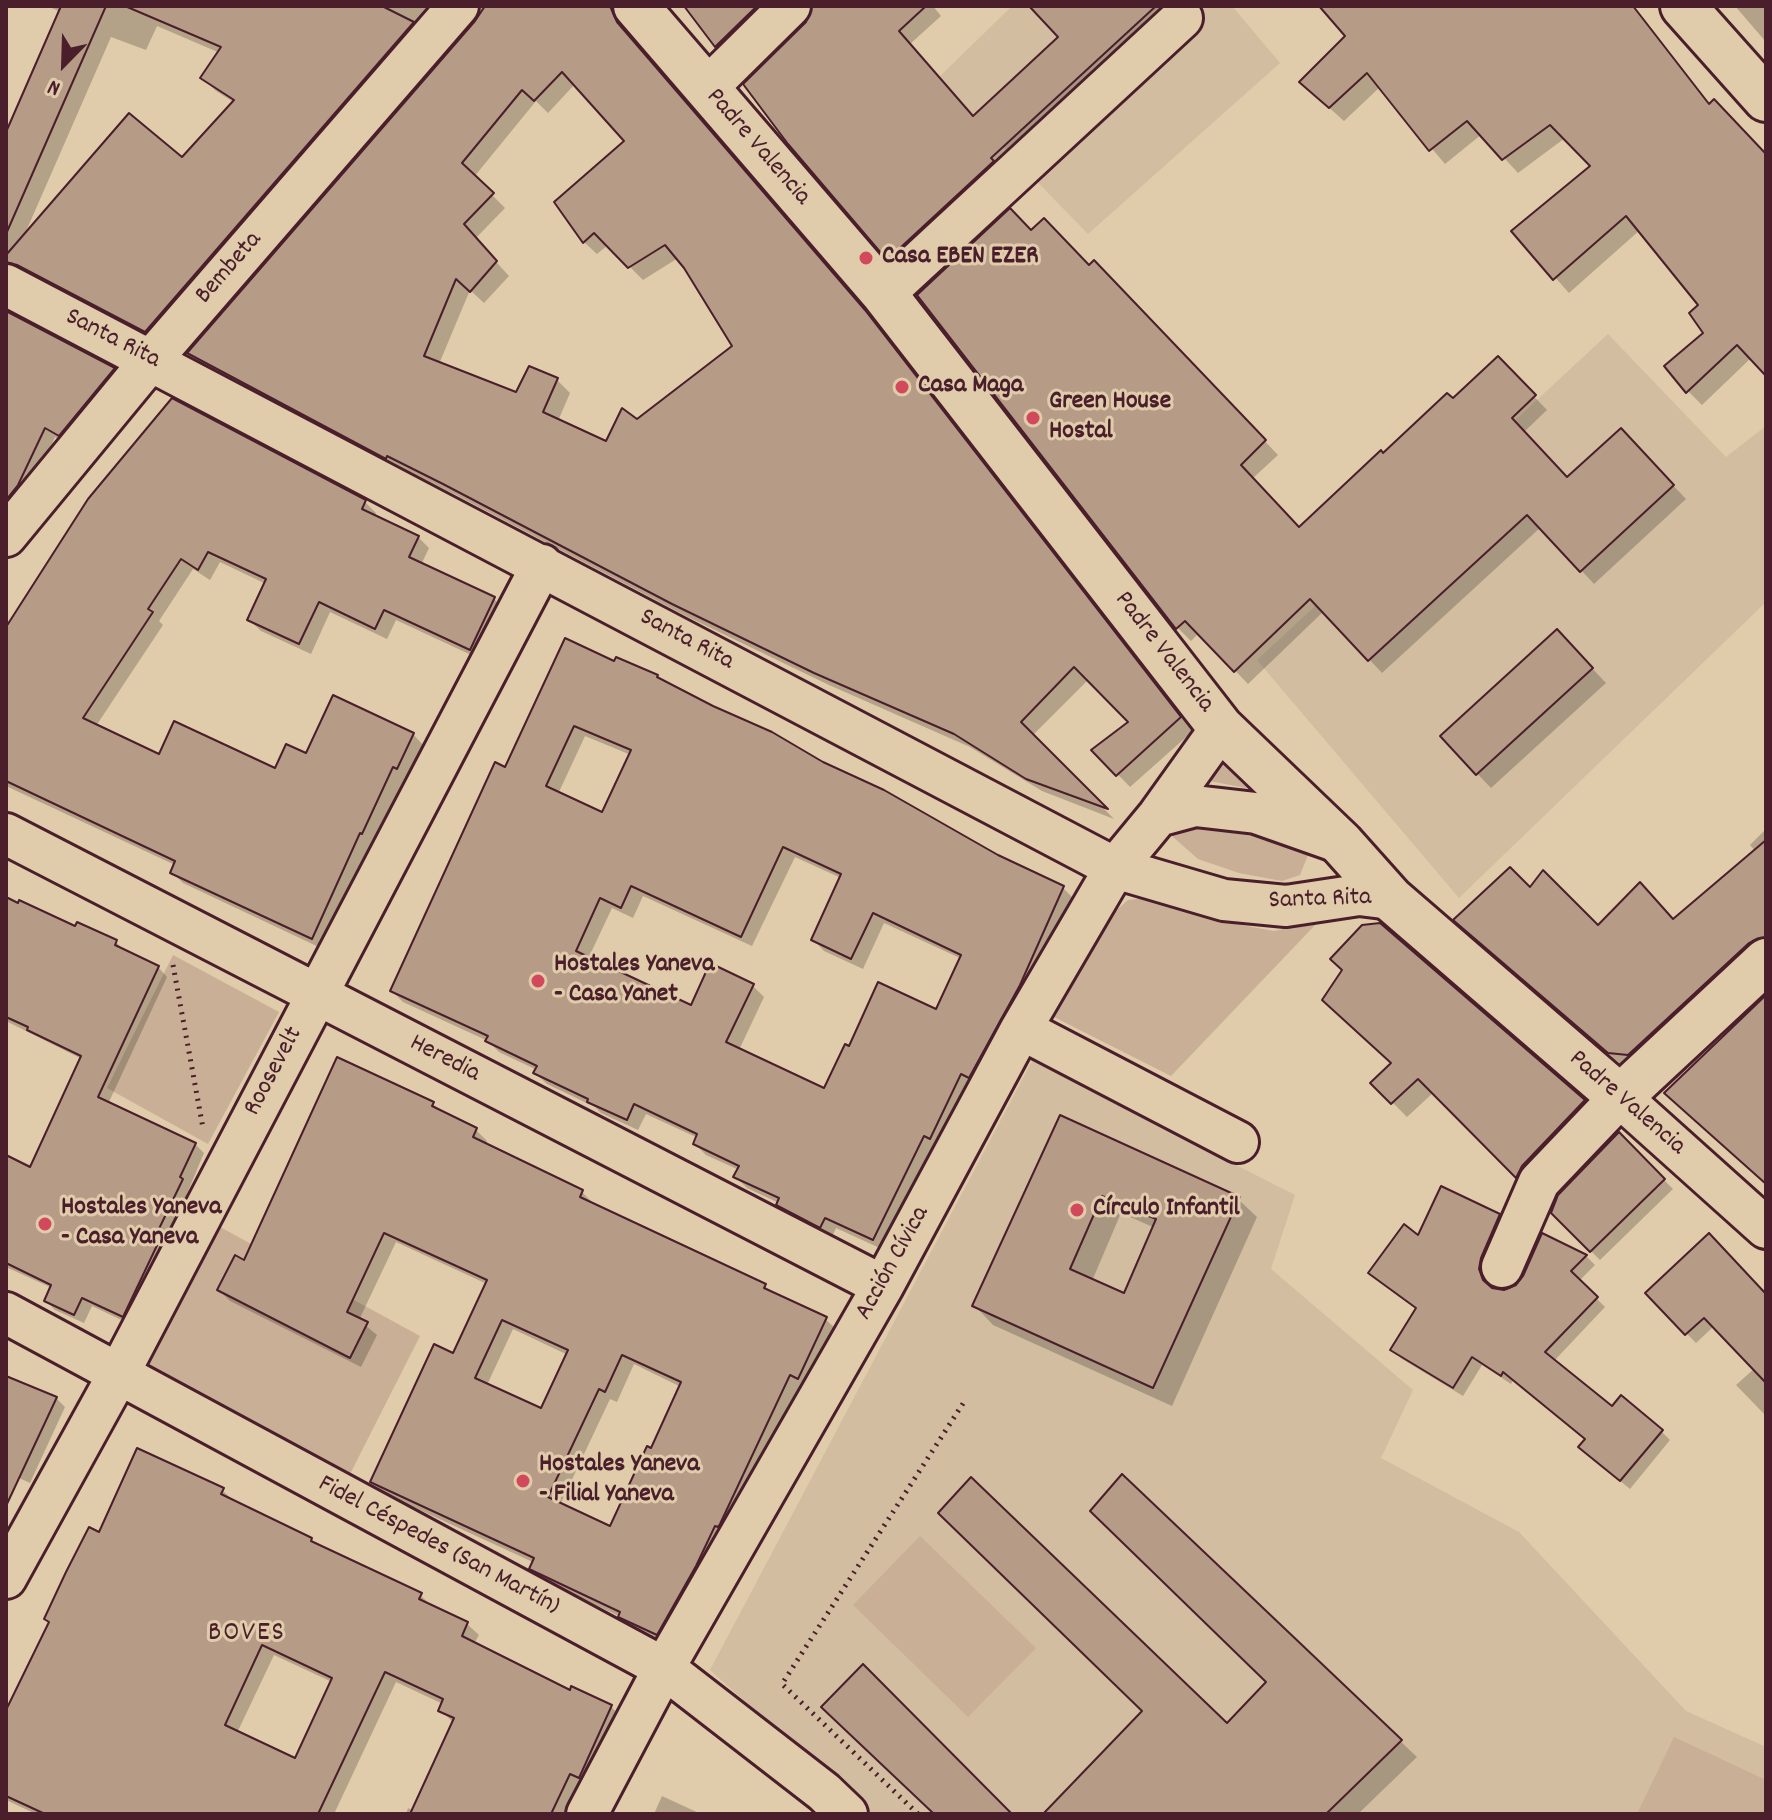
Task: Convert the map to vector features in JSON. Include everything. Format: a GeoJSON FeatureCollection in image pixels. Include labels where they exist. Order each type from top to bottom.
{"type":"FeatureCollection","features":[{"type":"Feature","properties":{"kind":"main road","name":"Padre Valencia"},"geometry":{"type":"LineString","coordinates":[[636,6],[884,294],[1221,728],[1341,843],[1391,899],[1620,1097]]}},
{"type":"Feature","properties":{"kind":"main road"},"geometry":{"type":"LineString","coordinates":[[1683,6],[1766,99]]}},
{"type":"Feature","properties":{"kind":"main road"},"geometry":{"type":"LineString","coordinates":[[1620,1097],[1766,961]]}},
{"type":"Feature","properties":{"kind":"street","name":"Bembeta"},"geometry":{"type":"LineString","coordinates":[[6,536],[151,360],[458,6]]}},
{"type":"Feature","properties":{"kind":"street"},"geometry":{"type":"LineString","coordinates":[[706,89],[790,6]]}},
{"type":"Feature","properties":{"kind":"street"},"geometry":{"type":"LineString","coordinates":[[884,294],[1182,18]]}},
{"type":"Feature","properties":{"kind":"street","name":"Santa Rita"},"geometry":{"type":"LineString","coordinates":[[6,285],[1115,868],[1224,900],[1286,906],[1359,895],[1391,899]]}},
{"type":"Feature","properties":{"kind":"street","name":"Roosevelt"},"geometry":{"type":"LineString","coordinates":[[6,1578],[118,1375],[542,565]]}},
{"type":"Feature","properties":{"kind":"street","name":"Acción Cívica"},"geometry":{"type":"LineString","coordinates":[[587,1814],[664,1668],[883,1286],[1021,1029],[1115,868],[1158,816],[1221,728]]}},
{"type":"Feature","properties":{"kind":"street"},"geometry":{"type":"LineString","coordinates":[[1158,816],[1195,806],[1256,813],[1341,843]]}},
{"type":"Feature","properties":{"kind":"street","name":"Heredia"},"geometry":{"type":"LineString","coordinates":[[6,834],[883,1286]]}},
{"type":"Feature","properties":{"kind":"street"},"geometry":{"type":"LineString","coordinates":[[1021,1029],[1238,1142]]}},
{"type":"Feature","properties":{"kind":"street"},"geometry":{"type":"LineString","coordinates":[[1502,1267],[1539,1182],[1620,1097]]}},
{"type":"Feature","properties":{"kind":"street","name":"Padre Valencia"},"geometry":{"type":"LineString","coordinates":[[1620,1097],[1766,1228]]}},
{"type":"Feature","properties":{"kind":"street","name":"Fidel Céspedes (San Martín)"},"geometry":{"type":"LineString","coordinates":[[6,1313],[664,1668],[828,1807]]}},
{"type":"Feature","properties":{"kind":"path"},"geometry":{"type":"LineString","coordinates":[[164,915],[215,1188]]}},
{"type":"Feature","properties":{"kind":"path"},"geometry":{"type":"LineString","coordinates":[[918,1814],[782,1684],[964,1402]]}},
{"type":"Feature","properties":{"kind":"shaded area"},"geometry":{"type":"Polygon","coordinates":[[[1012,6],[1232,6],[1280,63],[1088,234],[937,79],[1012,6]]]}},
{"type":"Feature","properties":{"kind":"shaded area"},"geometry":{"type":"Polygon","coordinates":[[[1608,334],[1726,457],[1766,426],[1766,602],[1459,898],[1257,660],[1608,334]]]}},
{"type":"Feature","properties":{"kind":"shaded area"},"geometry":{"type":"Polygon","coordinates":[[[1238,748],[1276,794],[1210,781],[1238,748]]]}},
{"type":"Feature","properties":{"kind":"shaded area"},"geometry":{"type":"Polygon","coordinates":[[[1172,823],[1298,838],[1308,855],[1300,875],[1282,881],[1239,873],[1198,859],[1173,837],[1172,823]]]}},
{"type":"Feature","properties":{"kind":"shaded area"},"geometry":{"type":"Polygon","coordinates":[[[1163,896],[1219,921],[1274,931],[1318,922],[1171,1076],[1048,1014],[1098,927],[1128,900],[1163,896]]]}},
{"type":"Feature","properties":{"kind":"shaded area"},"geometry":{"type":"Polygon","coordinates":[[[173,955],[279,1012],[208,1144],[107,1088],[173,955]]]}},
{"type":"Feature","properties":{"kind":"shaded area"},"geometry":{"type":"Polygon","coordinates":[[[1032,1061],[1295,1195],[1271,1269],[1413,1390],[1381,1458],[1519,1532],[1686,1711],[1766,1747],[1766,1814],[870,1814],[710,1670],[1032,1061]]]}},
{"type":"Feature","properties":{"kind":"shaded area"},"geometry":{"type":"Polygon","coordinates":[[[220,1227],[420,1336],[349,1476],[144,1368],[220,1227]]]}},
{"type":"Feature","properties":{"kind":"shaded area"},"geometry":{"type":"Polygon","coordinates":[[[920,1536],[1036,1648],[968,1717],[853,1605],[920,1536]]]}},
{"type":"Feature","properties":{"kind":"shaded area"},"geometry":{"type":"Polygon","coordinates":[[[1674,1737],[1766,1780],[1766,1814],[1637,1814],[1674,1737]]]}},
{"type":"Feature","properties":{"kind":"building"},"geometry":{"type":"Polygon","coordinates":[[[61,6],[106,6],[6,234],[6,132],[61,6]]]}},
{"type":"Feature","properties":{"kind":"building"},"geometry":{"type":"Polygon","coordinates":[[[125,6],[382,6],[414,22],[145,332],[6,262],[6,255],[129,113],[182,157],[234,100],[200,78],[221,47],[125,6]]]}},
{"type":"Feature","properties":{"kind":"building"},"geometry":{"type":"Polygon","coordinates":[[[485,6],[610,6],[617,22],[865,310],[1181,717],[1116,776],[1091,750],[1128,722],[1074,667],[1021,722],[1108,809],[1026,779],[954,734],[814,673],[672,604],[443,484],[387,456],[386,459],[187,353],[485,6]],[[562,72],[534,101],[522,90],[462,163],[494,193],[464,224],[497,261],[470,292],[456,279],[424,356],[516,392],[529,366],[558,378],[543,412],[606,441],[622,408],[637,419],[732,346],[684,268],[665,245],[628,268],[594,233],[583,243],[554,202],[624,141],[562,72]]]}},
{"type":"Feature","properties":{"kind":"building"},"geometry":{"type":"Polygon","coordinates":[[[684,6],[757,6],[715,47],[684,6]]]}},
{"type":"Feature","properties":{"kind":"building"},"geometry":{"type":"Polygon","coordinates":[[[812,6],[926,6],[899,31],[973,116],[1058,37],[1029,6],[1156,6],[991,158],[994,161],[887,260],[788,144],[743,84],[806,22],[812,6]]]}},
{"type":"Feature","properties":{"kind":"building"},"geometry":{"type":"Polygon","coordinates":[[[1319,6],[1633,6],[1709,104],[1714,99],[1766,154],[1766,376],[1737,345],[1686,393],[1664,366],[1703,333],[1689,313],[1698,305],[1626,216],[1553,280],[1511,231],[1590,166],[1550,125],[1502,160],[1467,121],[1429,151],[1367,73],[1329,108],[1299,82],[1345,36],[1319,6]]]}},
{"type":"Feature","properties":{"kind":"building"},"geometry":{"type":"Polygon","coordinates":[[[1010,208],[1031,230],[1044,218],[1089,265],[1094,260],[1266,440],[1241,465],[1299,527],[1447,393],[1453,398],[1498,356],[1536,395],[1512,418],[1567,477],[1621,428],[1674,485],[1580,572],[1527,515],[1368,661],[1310,599],[1234,672],[1185,621],[1176,629],[917,295],[1010,208]]]}},
{"type":"Feature","properties":{"kind":"building"},"geometry":{"type":"Polygon","coordinates":[[[6,311],[115,368],[59,436],[45,428],[18,485],[6,500],[6,311]]]}},
{"type":"Feature","properties":{"kind":"building"},"geometry":{"type":"Polygon","coordinates":[[[172,398],[366,500],[362,509],[419,536],[409,557],[495,597],[470,650],[384,610],[375,629],[319,602],[299,644],[247,620],[266,579],[208,552],[198,570],[181,559],[148,609],[153,612],[83,718],[159,754],[174,721],[275,768],[286,744],[306,753],[333,695],[414,733],[360,833],[312,939],[170,873],[175,861],[6,781],[6,627],[88,499],[172,398]]]}},
{"type":"Feature","properties":{"kind":"building"},"geometry":{"type":"Polygon","coordinates":[[[1557,629],[1593,668],[1476,775],[1440,736],[1557,629]]]}},
{"type":"Feature","properties":{"kind":"building"},"geometry":{"type":"Polygon","coordinates":[[[565,638],[614,661],[616,657],[658,675],[713,706],[772,732],[823,762],[884,790],[998,855],[1064,886],[1020,985],[969,1078],[961,1074],[930,1139],[924,1136],[873,1240],[825,1218],[820,1228],[776,1205],[779,1198],[733,1177],[739,1166],[693,1144],[697,1134],[634,1104],[627,1120],[587,1102],[588,1099],[533,1073],[537,1066],[485,1041],[488,1036],[390,991],[495,762],[505,767],[565,638]],[[574,726],[546,786],[602,812],[631,750],[574,726]],[[783,847],[741,937],[631,886],[621,908],[600,898],[576,951],[691,1005],[710,963],[754,984],[726,1042],[824,1088],[845,1044],[849,1046],[878,982],[936,1009],[961,955],[873,913],[851,959],[811,940],[841,874],[783,847]]]}},
{"type":"Feature","properties":{"kind":"building"},"geometry":{"type":"Polygon","coordinates":[[[1766,840],[1766,937],[1749,943],[1628,1055],[1608,1053],[1453,920],[1510,867],[1530,887],[1543,870],[1598,925],[1640,882],[1673,919],[1766,840]]]}},
{"type":"Feature","properties":{"kind":"building"},"geometry":{"type":"Polygon","coordinates":[[[6,897],[117,940],[115,945],[159,966],[98,1097],[196,1143],[180,1177],[183,1179],[156,1235],[161,1237],[123,1317],[82,1298],[74,1315],[44,1301],[51,1285],[6,1263],[6,1155],[30,1167],[81,1056],[6,1017],[6,897]]]}},
{"type":"Feature","properties":{"kind":"building"},"geometry":{"type":"Polygon","coordinates":[[[1380,923],[1585,1100],[1522,1166],[1516,1178],[1418,1079],[1391,1104],[1370,1083],[1391,1063],[1322,1000],[1342,970],[1330,959],[1362,925],[1380,923]]]}},
{"type":"Feature","properties":{"kind":"building"},"geometry":{"type":"Polygon","coordinates":[[[1766,995],[1766,1184],[1664,1093],[1766,995]]]}},
{"type":"Feature","properties":{"kind":"building"},"geometry":{"type":"Polygon","coordinates":[[[337,1057],[434,1102],[432,1106],[477,1128],[473,1137],[583,1190],[580,1197],[766,1284],[764,1288],[827,1317],[798,1379],[790,1375],[720,1524],[715,1526],[657,1635],[618,1617],[620,1612],[529,1569],[534,1558],[370,1482],[434,1344],[453,1353],[487,1280],[384,1233],[347,1312],[368,1322],[350,1358],[217,1290],[235,1255],[244,1260],[337,1057]],[[502,1320],[475,1378],[541,1408],[568,1350],[502,1320]],[[622,1355],[605,1392],[599,1389],[548,1497],[610,1526],[681,1382],[622,1355]]]}},
{"type":"Feature","properties":{"kind":"building"},"geometry":{"type":"Polygon","coordinates":[[[1060,1115],[1240,1197],[1153,1388],[972,1306],[1060,1115]],[[1102,1196],[1070,1269],[1124,1293],[1156,1219],[1102,1196]]]}},
{"type":"Feature","properties":{"kind":"building"},"geometry":{"type":"Polygon","coordinates":[[[1619,1132],[1665,1179],[1590,1252],[1551,1213],[1558,1195],[1619,1132]]]}},
{"type":"Feature","properties":{"kind":"building"},"geometry":{"type":"Polygon","coordinates":[[[1441,1186],[1500,1214],[1479,1269],[1483,1280],[1492,1288],[1504,1290],[1516,1285],[1542,1233],[1587,1255],[1571,1271],[1598,1297],[1545,1352],[1612,1406],[1621,1395],[1663,1430],[1620,1481],[1578,1447],[1585,1439],[1503,1372],[1501,1376],[1472,1357],[1453,1388],[1390,1350],[1416,1308],[1368,1273],[1404,1224],[1418,1235],[1441,1186]]]}},
{"type":"Feature","properties":{"kind":"building"},"geometry":{"type":"Polygon","coordinates":[[[1709,1233],[1766,1294],[1766,1383],[1704,1318],[1685,1335],[1645,1293],[1709,1233]]]}},
{"type":"Feature","properties":{"kind":"building"},"geometry":{"type":"Polygon","coordinates":[[[6,1376],[57,1397],[6,1506],[6,1376]]]}},
{"type":"Feature","properties":{"kind":"building"},"geometry":{"type":"Polygon","coordinates":[[[137,1448],[224,1488],[221,1494],[312,1538],[311,1541],[422,1593],[419,1599],[468,1622],[462,1636],[570,1690],[571,1686],[612,1705],[579,1778],[570,1774],[551,1814],[410,1814],[454,1718],[438,1711],[443,1699],[385,1672],[318,1814],[45,1814],[6,1796],[6,1710],[49,1622],[44,1619],[89,1527],[99,1532],[137,1448]],[[262,1645],[225,1725],[295,1758],[332,1678],[262,1645]]]}},
{"type":"Feature","properties":{"kind":"building"},"geometry":{"type":"Polygon","coordinates":[[[1122,1474],[1402,1740],[1326,1814],[1043,1814],[1142,1711],[938,1513],[971,1477],[1227,1723],[1266,1682],[1090,1511],[1122,1474]]]}},
{"type":"Feature","properties":{"kind":"building"},"geometry":{"type":"Polygon","coordinates":[[[863,1664],[1012,1814],[934,1814],[821,1707],[863,1664]]]}},
{"type":"Feature","properties":{"kind":"place","name":"Casa EBEN EZER"},"geometry":{"type":"Point","coordinates":[866,258]}},
{"type":"Feature","properties":{"kind":"place","name":"Casa Maga"},"geometry":{"type":"Point","coordinates":[902,387]}},
{"type":"Feature","properties":{"kind":"place","name":"Green House Hostal"},"geometry":{"type":"Point","coordinates":[1033,418]}},
{"type":"Feature","properties":{"kind":"place","name":"Hostales Yaneva - Casa Yanet"},"geometry":{"type":"Point","coordinates":[538,981]}},
{"type":"Feature","properties":{"kind":"place","name":"Círculo Infantil"},"geometry":{"type":"Point","coordinates":[1077,1210]}},
{"type":"Feature","properties":{"kind":"place","name":"Hostales Yaneva - Casa Yaneva"},"geometry":{"type":"Point","coordinates":[45,1224]}},
{"type":"Feature","properties":{"kind":"place","name":"Hostales Yaneva - Filial Yaneva"},"geometry":{"type":"Point","coordinates":[523,1481]}},
{"type":"Feature","properties":{"kind":"district","name":"BOVES"},"geometry":{"type":"Point","coordinates":[247,1635]}}]}
